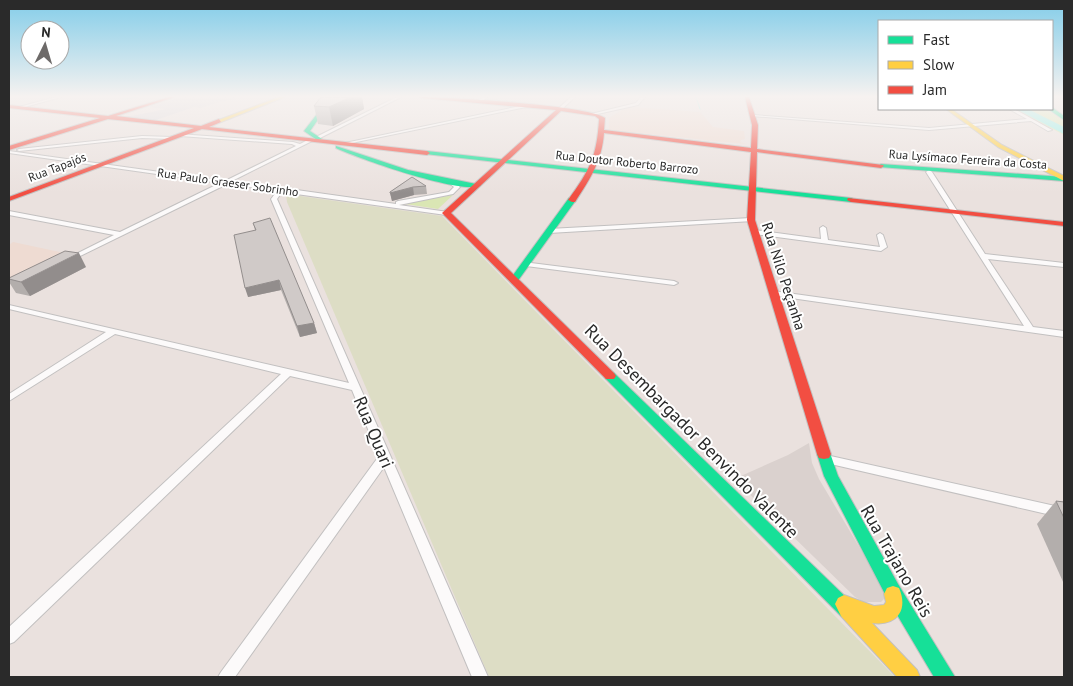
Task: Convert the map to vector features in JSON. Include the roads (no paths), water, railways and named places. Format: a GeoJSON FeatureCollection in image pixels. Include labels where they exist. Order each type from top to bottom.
{"type":"FeatureCollection","features":[{"type":"Feature","properties":{"kind":"main road"},"geometry":{"type":"LineString","coordinates":[[9,151],[72,129]]}},
{"type":"Feature","properties":{"kind":"main road","name":"Rua Tapajós"},"geometry":{"type":"LineString","coordinates":[[9,200],[197,129]]}},
{"type":"Feature","properties":{"kind":"main road"},"geometry":{"type":"LineString","coordinates":[[208,129],[337,145],[366,160],[451,182],[477,185]]}},
{"type":"Feature","properties":{"kind":"main road"},"geometry":{"type":"LineString","coordinates":[[306,141],[308,129]]}},
{"type":"Feature","properties":{"kind":"main road"},"geometry":{"type":"LineString","coordinates":[[446,213],[538,129]]}},
{"type":"Feature","properties":{"kind":"main road"},"geometry":{"type":"LineString","coordinates":[[514,280],[592,172],[600,151],[601,129]]}},
{"type":"Feature","properties":{"kind":"main road","name":"Rua Nilo Peçanha"},"geometry":{"type":"LineString","coordinates":[[753,129],[750,220],[826,459]]}},
{"type":"Feature","properties":{"kind":"main road"},"geometry":{"type":"LineString","coordinates":[[976,129],[1008,150],[1064,179]]}},
{"type":"Feature","properties":{"kind":"main road","name":"Rua Lysímaco Ferreira da Costa"},"geometry":{"type":"LineString","coordinates":[[601,133],[929,172],[1064,179]]}},
{"type":"Feature","properties":{"kind":"main road","name":"Rua Doutor Roberto Barrozo"},"geometry":{"type":"LineString","coordinates":[[337,145],[1064,224]]}},
{"type":"Feature","properties":{"kind":"main road","name":"Rua Desembargador Benvindo Valente"},"geometry":{"type":"LineString","coordinates":[[446,213],[838,602],[910,677]]}},
{"type":"Feature","properties":{"kind":"main road","name":"Rua Trajano Reis"},"geometry":{"type":"LineString","coordinates":[[826,459],[838,492],[892,590],[945,677]]}},
{"type":"Feature","properties":{"kind":"main road"},"geometry":{"type":"LineString","coordinates":[[838,602],[874,615],[889,612],[895,604],[892,590]]}},
{"type":"Feature","properties":{"kind":"street"},"geometry":{"type":"LineString","coordinates":[[60,263],[331,129]]}},
{"type":"Feature","properties":{"kind":"street"},"geometry":{"type":"LineString","coordinates":[[337,145],[414,129]]}},
{"type":"Feature","properties":{"kind":"street"},"geometry":{"type":"LineString","coordinates":[[9,151],[142,137],[293,143],[306,141]]}},
{"type":"Feature","properties":{"kind":"street","name":"Rua Paulo Graeser Sobrinho"},"geometry":{"type":"LineString","coordinates":[[9,151],[446,213]]}},
{"type":"Feature","properties":{"kind":"street"},"geometry":{"type":"LineString","coordinates":[[929,172],[1030,329]]}},
{"type":"Feature","properties":{"kind":"street"},"geometry":{"type":"LineString","coordinates":[[390,205],[451,193],[457,187],[451,182]]}},
{"type":"Feature","properties":{"kind":"street","name":"Rua Quari"},"geometry":{"type":"LineString","coordinates":[[282,190],[274,199],[480,677]]}},
{"type":"Feature","properties":{"kind":"street"},"geometry":{"type":"LineString","coordinates":[[9,214],[120,234]]}},
{"type":"Feature","properties":{"kind":"street"},"geometry":{"type":"LineString","coordinates":[[549,231],[750,220]]}},
{"type":"Feature","properties":{"kind":"street"},"geometry":{"type":"LineString","coordinates":[[823,228],[824,242]]}},
{"type":"Feature","properties":{"kind":"street"},"geometry":{"type":"LineString","coordinates":[[754,232],[881,249],[884,247],[880,235]]}},
{"type":"Feature","properties":{"kind":"street"},"geometry":{"type":"LineString","coordinates":[[984,256],[1064,265]]}},
{"type":"Feature","properties":{"kind":"street"},"geometry":{"type":"LineString","coordinates":[[526,264],[674,283]]}},
{"type":"Feature","properties":{"kind":"street"},"geometry":{"type":"LineString","coordinates":[[774,293],[1064,334]]}},
{"type":"Feature","properties":{"kind":"street"},"geometry":{"type":"LineString","coordinates":[[9,307],[355,388]]}},
{"type":"Feature","properties":{"kind":"street"},"geometry":{"type":"LineString","coordinates":[[9,398],[114,331]]}},
{"type":"Feature","properties":{"kind":"street"},"geometry":{"type":"LineString","coordinates":[[9,637],[288,372]]}},
{"type":"Feature","properties":{"kind":"street"},"geometry":{"type":"LineString","coordinates":[[226,677],[385,457]]}},
{"type":"Feature","properties":{"kind":"street"},"geometry":{"type":"LineString","coordinates":[[826,459],[1064,513]]}},
{"type":"Feature","properties":{"kind":"waterway"},"geometry":{"type":"LineString","coordinates":[[1060,129],[1064,131]]}}]}
